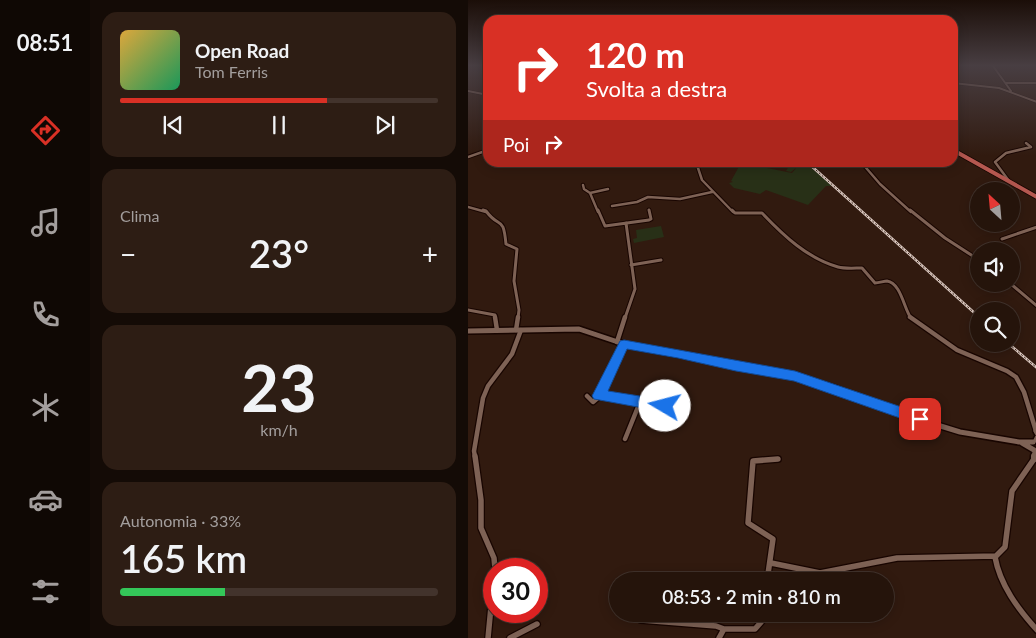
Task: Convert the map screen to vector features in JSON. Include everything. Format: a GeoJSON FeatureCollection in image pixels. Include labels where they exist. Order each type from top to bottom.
{"type":"FeatureCollection","features":[{"type":"Feature","properties":{"kind":"main road"},"geometry":{"type":"LineString","coordinates":[[958,153],[1036,197]]}},
{"type":"Feature","properties":{"kind":"street"},"geometry":{"type":"LineString","coordinates":[[1022,96],[1036,102]]}},
{"type":"Feature","properties":{"kind":"street"},"geometry":{"type":"LineString","coordinates":[[1026,143],[1031,147]]}},
{"type":"Feature","properties":{"kind":"street"},"geometry":{"type":"LineString","coordinates":[[1009,181],[995,162],[998,158],[1006,153],[1031,147],[1036,148]]}},
{"type":"Feature","properties":{"kind":"street"},"geometry":{"type":"LineString","coordinates":[[468,157],[483,152]]}},
{"type":"Feature","properties":{"kind":"street"},"geometry":{"type":"LineString","coordinates":[[696,167],[697,174],[712,192],[725,202],[734,213],[762,214],[787,239],[828,263],[839,267],[862,268],[875,283],[886,281],[892,283],[898,290],[906,314],[912,320],[957,350],[1007,371],[1016,377],[1024,392],[1036,432]]}},
{"type":"Feature","properties":{"kind":"street"},"geometry":{"type":"LineString","coordinates":[[865,167],[918,218],[947,242],[970,255]]}},
{"type":"Feature","properties":{"kind":"street"},"geometry":{"type":"LineString","coordinates":[[583,185],[584,189],[590,192],[608,189]]}},
{"type":"Feature","properties":{"kind":"street"},"geometry":{"type":"LineString","coordinates":[[590,192],[604,225],[650,219],[649,210]]}},
{"type":"Feature","properties":{"kind":"street"},"geometry":{"type":"LineString","coordinates":[[612,206],[637,202],[648,197],[680,199],[712,192]]}},
{"type":"Feature","properties":{"kind":"street"},"geometry":{"type":"LineString","coordinates":[[468,207],[486,211],[492,219],[500,222],[504,226],[506,244],[517,249],[514,286],[519,310],[518,330],[512,354],[488,386],[483,398],[474,451],[481,500],[481,528],[494,558]]}},
{"type":"Feature","properties":{"kind":"street"},"geometry":{"type":"LineString","coordinates":[[617,342],[635,289],[626,223]]}},
{"type":"Feature","properties":{"kind":"street"},"geometry":{"type":"LineString","coordinates":[[1002,239],[1036,227]]}},
{"type":"Feature","properties":{"kind":"street"},"geometry":{"type":"LineString","coordinates":[[632,265],[661,260]]}},
{"type":"Feature","properties":{"kind":"street"},"geometry":{"type":"LineString","coordinates":[[1020,292],[1036,306]]}},
{"type":"Feature","properties":{"kind":"street"},"geometry":{"type":"LineString","coordinates":[[468,310],[495,315],[497,330]]}},
{"type":"Feature","properties":{"kind":"street"},"geometry":{"type":"LineString","coordinates":[[468,331],[579,329],[624,344],[795,376],[835,388],[892,411],[960,432],[1019,442],[1035,440],[1035,454],[1012,491],[1005,547],[996,556],[897,558],[820,572],[771,563]]}},
{"type":"Feature","properties":{"kind":"street"},"geometry":{"type":"LineString","coordinates":[[587,396],[593,402],[600,396],[599,394],[624,344]]}},
{"type":"Feature","properties":{"kind":"street"},"geometry":{"type":"LineString","coordinates":[[600,396],[665,406]]}},
{"type":"Feature","properties":{"kind":"street"},"geometry":{"type":"LineString","coordinates":[[625,439],[640,402]]}},
{"type":"Feature","properties":{"kind":"street"},"geometry":{"type":"LineString","coordinates":[[1019,442],[1035,454]]}},
{"type":"Feature","properties":{"kind":"street"},"geometry":{"type":"LineString","coordinates":[[769,572],[773,538],[751,526],[748,520],[753,461],[778,460]]}},
{"type":"Feature","properties":{"kind":"street"},"geometry":{"type":"LineString","coordinates":[[996,556],[995,562],[1001,578],[1024,615],[1036,630]]}},
{"type":"Feature","properties":{"kind":"street"},"geometry":{"type":"LineString","coordinates":[[666,622],[716,626],[724,630],[756,630],[762,626],[763,622]]}},
{"type":"Feature","properties":{"kind":"street"},"geometry":{"type":"LineString","coordinates":[[488,638],[489,623]]}},
{"type":"Feature","properties":{"kind":"street"},"geometry":{"type":"LineString","coordinates":[[510,638],[537,624]]}},
{"type":"Feature","properties":{"kind":"street"},"geometry":{"type":"LineString","coordinates":[[719,638],[724,630]]}},
{"type":"Feature","properties":{"kind":"green space"},"geometry":{"type":"Polygon","coordinates":[[[739,167],[761,167],[792,173],[797,167],[811,167],[833,186],[826,186],[808,205],[766,190],[760,194],[734,188],[729,183],[733,182],[731,181],[739,167]]]}},
{"type":"Feature","properties":{"kind":"green space"},"geometry":{"type":"Polygon","coordinates":[[[788,167],[797,167],[791,172],[786,171],[788,167]]]}},
{"type":"Feature","properties":{"kind":"green space"},"geometry":{"type":"Polygon","coordinates":[[[661,226],[664,237],[634,243],[633,239],[637,238],[636,230],[661,226]]]}},
{"type":"Feature","properties":{"kind":"railway"},"geometry":{"type":"LineString","coordinates":[[813,167],[970,309]]}},
{"type":"Feature","properties":{"kind":"railway"},"geometry":{"type":"LineString","coordinates":[[1018,352],[1037,368]]}},
{"type":"Feature","properties":{"kind":"route"},"geometry":{"type":"LineString","coordinates":[[665,406],[599,396],[624,344],[795,376],[835,388],[892,411],[920,419]]}}]}
